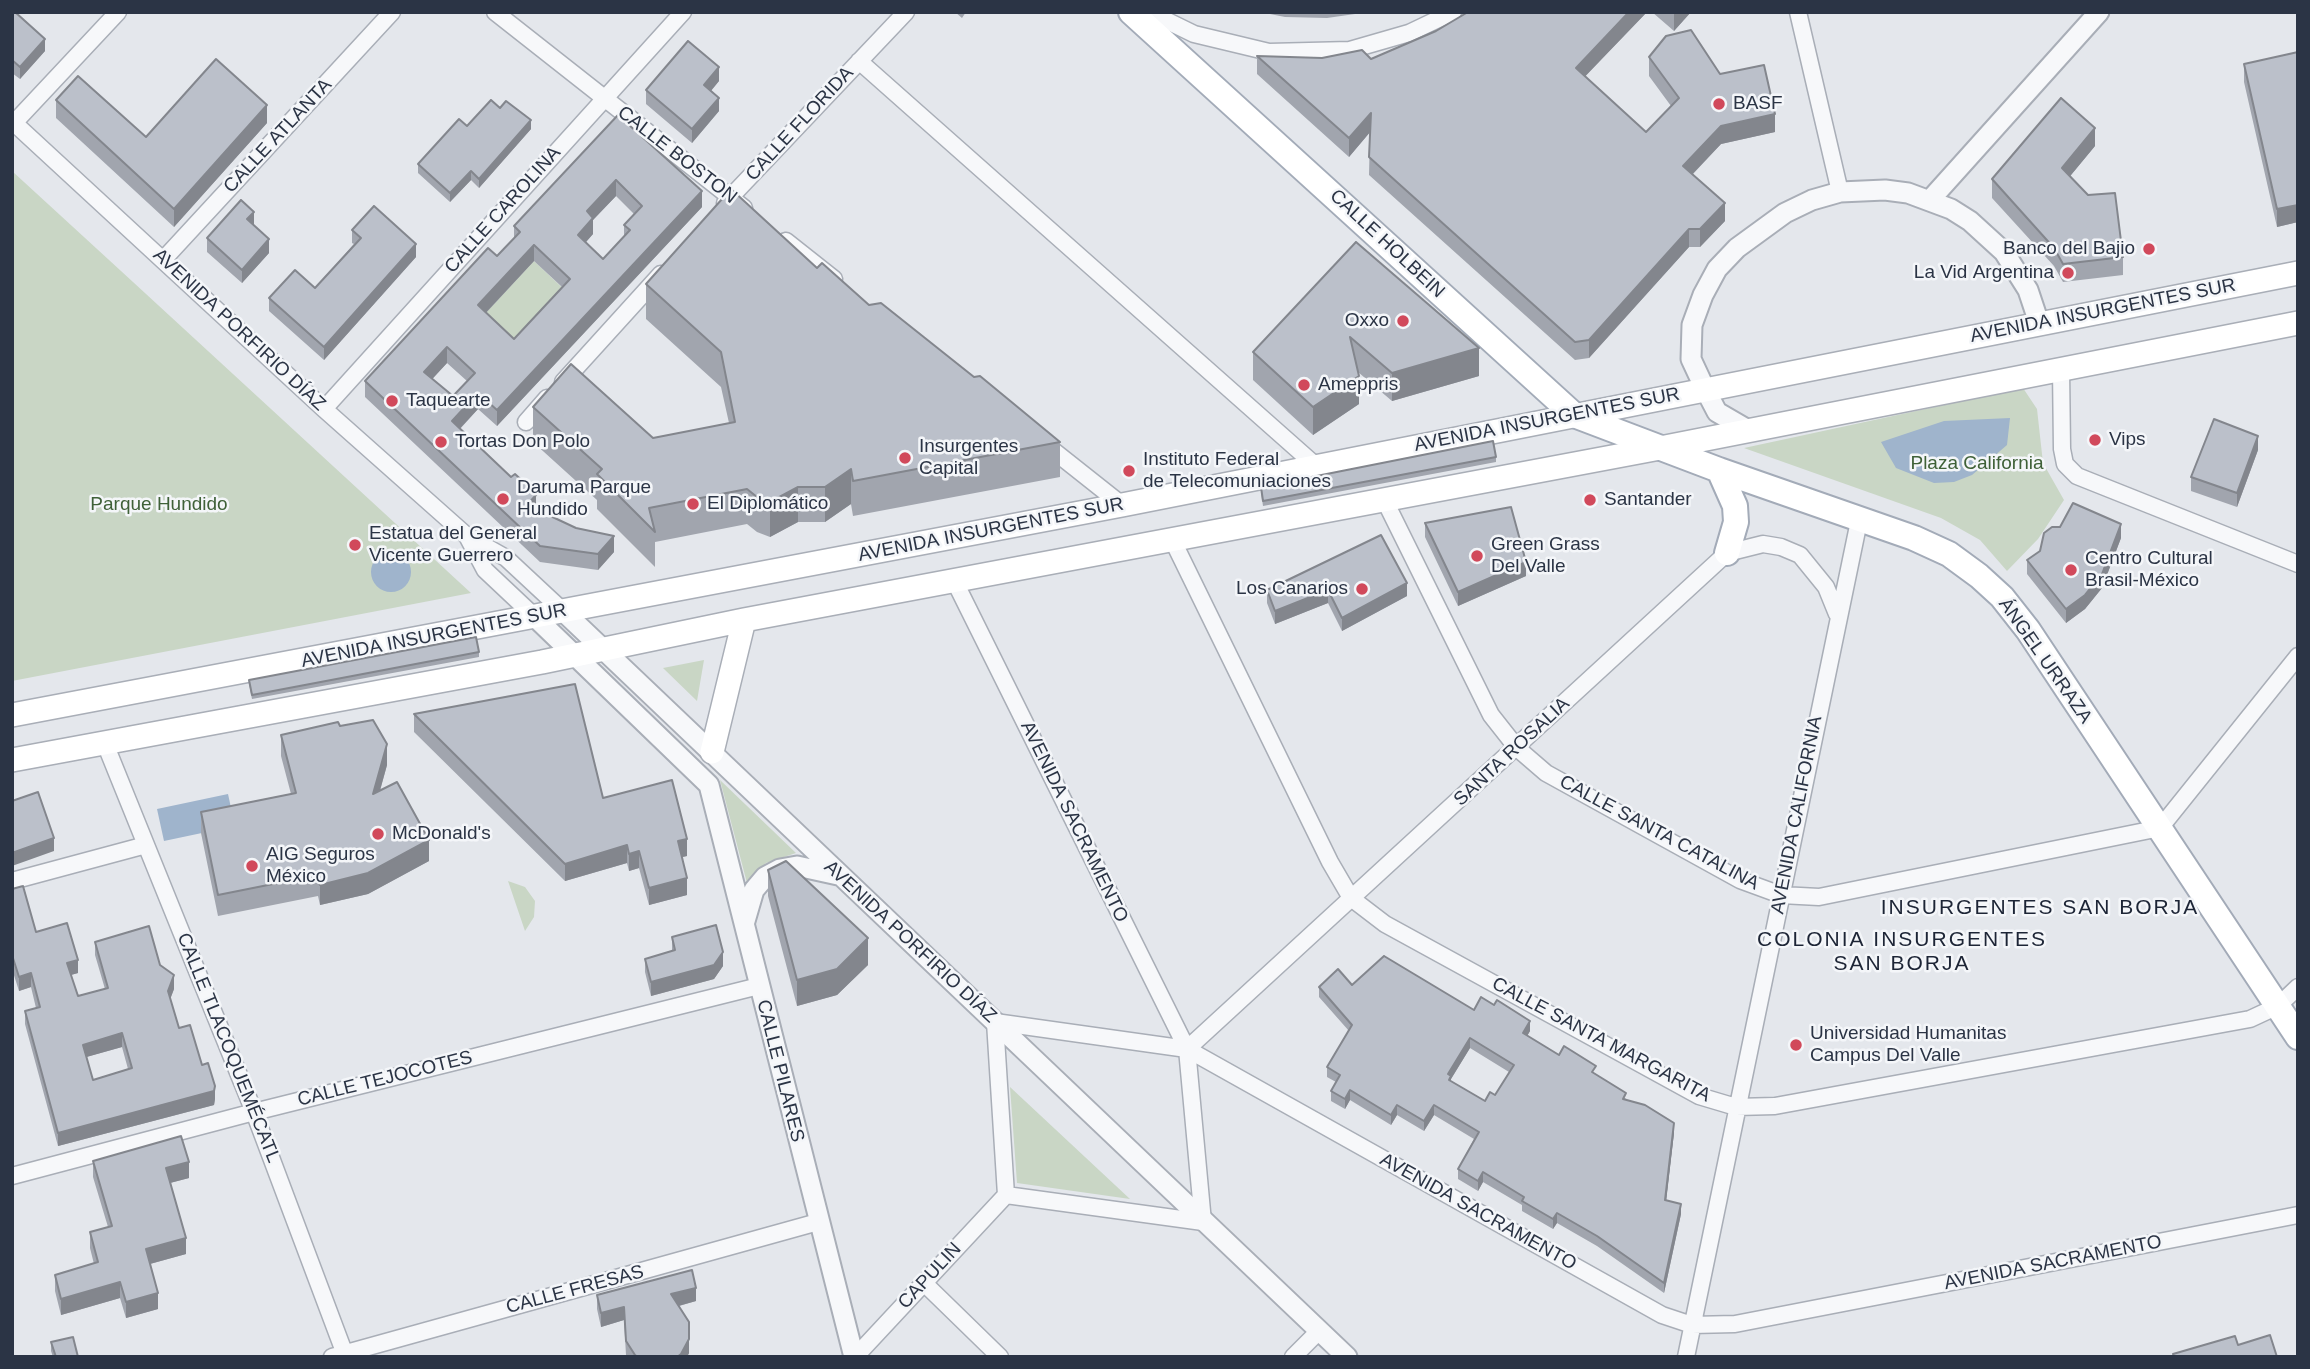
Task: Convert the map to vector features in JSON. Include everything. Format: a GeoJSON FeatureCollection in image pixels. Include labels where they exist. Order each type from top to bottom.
{"type":"FeatureCollection","features":[{"type":"Feature","properties":{"kind":"main road","name":"CALLE HOLBEIN"},"geometry":{"type":"LineString","coordinates":[[1131,12],[1574,415],[1660,448]]}},
{"type":"Feature","properties":{"kind":"main road","name":"AVENIDA INSURGENTES SUR"},"geometry":{"type":"LineString","coordinates":[[12,715],[1122,505],[2298,273]]}},
{"type":"Feature","properties":{"kind":"main road"},"geometry":{"type":"LineString","coordinates":[[12,760],[575,656],[744,620],[1660,448],[2298,323]]}},
{"type":"Feature","properties":{"kind":"main road","name":"ÁNGEL URRAZA"},"geometry":{"type":"LineString","coordinates":[[1660,448],[1859,521],[1914,538],[1950,554],[2002,597],[2028,630],[2298,1037]]}},
{"type":"Feature","properties":{"kind":"main road"},"geometry":{"type":"LineString","coordinates":[[1719,471],[1735,506],[1736,522],[1727,553]]}},
{"type":"Feature","properties":{"kind":"main road"},"geometry":{"type":"LineString","coordinates":[[712,752],[744,620]]}},
{"type":"Feature","properties":{"kind":"street"},"geometry":{"type":"LineString","coordinates":[[13,122],[118,12]]}},
{"type":"Feature","properties":{"kind":"street","name":"CALLE ATLANTA"},"geometry":{"type":"LineString","coordinates":[[163,260],[392,12]]}},
{"type":"Feature","properties":{"kind":"street","name":"CALLE BOSTON"},"geometry":{"type":"LineString","coordinates":[[495,12],[848,290]]}},
{"type":"Feature","properties":{"kind":"street","name":"CALLE CAROLINA"},"geometry":{"type":"LineString","coordinates":[[324,409],[683,12]]}},
{"type":"Feature","properties":{"kind":"street","name":"CALLE FLORIDA"},"geometry":{"type":"LineString","coordinates":[[712,218],[906,12]]}},
{"type":"Feature","properties":{"kind":"street"},"geometry":{"type":"LineString","coordinates":[[1149,12],[1194,34],[1269,52],[1350,50],[1409,33],[1453,12]]}},
{"type":"Feature","properties":{"kind":"street"},"geometry":{"type":"LineString","coordinates":[[1798,12],[1840,192]]}},
{"type":"Feature","properties":{"kind":"street"},"geometry":{"type":"LineString","coordinates":[[1930,200],[2099,12]]}},
{"type":"Feature","properties":{"kind":"street"},"geometry":{"type":"LineString","coordinates":[[859,61],[1315,465]]}},
{"type":"Feature","properties":{"kind":"street","name":"AVENIDA PORFIRIO DÍAZ"},"geometry":{"type":"LineString","coordinates":[[13,122],[324,409],[467,536],[506,558],[1347,1357]]}},
{"type":"Feature","properties":{"kind":"street"},"geometry":{"type":"LineString","coordinates":[[1748,430],[1717,412],[1691,359],[1692,325],[1703,295],[1717,269],[1737,248],[1785,213],[1840,192],[1885,190],[1930,200],[1970,221],[2004,251],[2028,290],[2039,323]]}},
{"type":"Feature","properties":{"kind":"street"},"geometry":{"type":"LineString","coordinates":[[526,422],[675,259]]}},
{"type":"Feature","properties":{"kind":"street"},"geometry":{"type":"LineString","coordinates":[[2062,369],[2062,449],[2065,464],[2077,476],[2298,564]]}},
{"type":"Feature","properties":{"kind":"street"},"geometry":{"type":"LineString","coordinates":[[1031,433],[1122,505]]}},
{"type":"Feature","properties":{"kind":"street","name":"CALLE SANTA CATALINA"},"geometry":{"type":"LineString","coordinates":[[1384,499],[1491,715],[1517,748],[1546,773],[1740,880],[1781,895],[1819,897],[2160,828]]}},
{"type":"Feature","properties":{"kind":"street","name":"AVENIDA CALIFORNIA"},"geometry":{"type":"LineString","coordinates":[[1686,1357],[1837,614],[1859,521]]}},
{"type":"Feature","properties":{"kind":"street","name":"AVENIDA PORFIRIO DÍAZ"},"geometry":{"type":"LineString","coordinates":[[467,536],[485,570],[709,785]]}},
{"type":"Feature","properties":{"kind":"street","name":"CALLE SANTA MARGARITA"},"geometry":{"type":"LineString","coordinates":[[1172,539],[1330,862],[1351,898],[1385,923],[1687,1089],[1736,1107],[1775,1106],[2250,1019],[2278,1006],[2298,987]]}},
{"type":"Feature","properties":{"kind":"street","name":"SANTA ROSALIA"},"geometry":{"type":"LineString","coordinates":[[1187,1049],[1727,553],[1763,544],[1781,547],[1800,555],[1826,587],[1837,614]]}},
{"type":"Feature","properties":{"kind":"street","name":"AVENIDA SACRAMENTO"},"geometry":{"type":"LineString","coordinates":[[954,580],[1187,1049],[1662,1315],[1692,1325],[1735,1324],[2298,1215]]}},
{"type":"Feature","properties":{"kind":"street"},"geometry":{"type":"LineString","coordinates":[[2160,828],[2298,656]]}},
{"type":"Feature","properties":{"kind":"street","name":"CALLE TLACOQUEMÉCATL"},"geometry":{"type":"LineString","coordinates":[[104,741],[254,1112],[341,1356]]}},
{"type":"Feature","properties":{"kind":"street","name":"CALLE PILARES"},"geometry":{"type":"LineString","coordinates":[[709,785],[854,1357]]}},
{"type":"Feature","properties":{"kind":"street"},"geometry":{"type":"LineString","coordinates":[[12,881],[146,845]]}},
{"type":"Feature","properties":{"kind":"street"},"geometry":{"type":"LineString","coordinates":[[744,929],[754,890],[765,877],[780,869],[797,866],[838,874]]}},
{"type":"Feature","properties":{"kind":"street","name":"CALLE TEJOCOTES"},"geometry":{"type":"LineString","coordinates":[[12,1176],[254,1112],[759,986]]}},
{"type":"Feature","properties":{"kind":"street"},"geometry":{"type":"LineString","coordinates":[[995,1022],[1187,1049],[1203,1222],[1006,1195],[995,1022]]}},
{"type":"Feature","properties":{"kind":"street","name":"CAPULIN"},"geometry":{"type":"LineString","coordinates":[[854,1357],[1006,1195]]}},
{"type":"Feature","properties":{"kind":"street","name":"CALLE FRESAS"},"geometry":{"type":"LineString","coordinates":[[341,1356],[818,1222]]}},
{"type":"Feature","properties":{"kind":"street"},"geometry":{"type":"LineString","coordinates":[[924,1283],[1000,1357]]}},
{"type":"Feature","properties":{"kind":"street"},"geometry":{"type":"LineString","coordinates":[[1293,1357],[1319,1331]]}},
{"type":"Feature","properties":{"kind":"green space","name":"Parque Hundido"},"geometry":{"type":"Polygon","coordinates":[[[12,171],[133,282],[471,593],[12,681],[12,171]]]}},
{"type":"Feature","properties":{"kind":"green space"},"geometry":{"type":"Polygon","coordinates":[[[534,261],[570,295],[514,355],[478,321],[534,261]]]}},
{"type":"Feature","properties":{"kind":"green space","name":"Plaza California"},"geometry":{"type":"Polygon","coordinates":[[[2023,388],[2037,409],[2043,463],[2064,500],[2038,539],[2007,571],[1980,540],[1941,518],[1744,448],[2023,388]]]}},
{"type":"Feature","properties":{"kind":"green space"},"geometry":{"type":"Polygon","coordinates":[[[704,660],[697,701],[663,668],[704,660]]]}},
{"type":"Feature","properties":{"kind":"green space"},"geometry":{"type":"Polygon","coordinates":[[[720,780],[796,853],[766,863],[747,883],[720,780]]]}},
{"type":"Feature","properties":{"kind":"green space"},"geometry":{"type":"Polygon","coordinates":[[[508,881],[525,887],[535,901],[534,917],[525,931],[508,881]]]}},
{"type":"Feature","properties":{"kind":"green space"},"geometry":{"type":"Polygon","coordinates":[[[1010,1087],[1130,1199],[1017,1183],[1010,1087]]]}},
{"type":"Feature","properties":{"kind":"water"},"geometry":{"type":"Polygon","coordinates":[[[2010,418],[2007,445],[1972,475],[1954,482],[1934,483],[1896,468],[1881,442],[1944,421],[2010,418]]]}},
{"type":"Feature","properties":{"kind":"water"},"geometry":{"type":"Polygon","coordinates":[[[391,552],[399,553],[405,558],[410,564],[410,580],[405,586],[399,591],[391,592],[383,591],[377,586],[372,580],[371,572],[372,564],[377,558],[383,553],[391,552]]]}},
{"type":"Feature","properties":{"kind":"water"},"geometry":{"type":"Polygon","coordinates":[[[228,794],[235,826],[164,841],[157,809],[228,794]]]}},
{"type":"Feature","properties":{"kind":"building"},"geometry":{"type":"Polygon","coordinates":[[[12,12],[45,39],[20,67],[12,60],[12,12]]]}},
{"type":"Feature","properties":{"kind":"building"},"geometry":{"type":"Polygon","coordinates":[[[1468,12],[1629,12],[1576,68],[1646,132],[1679,98],[1649,57],[1666,36],[1691,30],[1720,74],[1764,65],[1775,114],[1721,126],[1683,166],[1725,203],[1700,229],[1689,229],[1589,340],[1575,342],[1369,157],[1371,113],[1349,138],[1257,56],[1322,58],[1362,50],[1371,59],[1436,31],[1468,12]]]}},
{"type":"Feature","properties":{"kind":"building"},"geometry":{"type":"Polygon","coordinates":[[[688,41],[719,67],[704,85],[719,98],[692,129],[646,90],[688,41]]]}},
{"type":"Feature","properties":{"kind":"building"},"geometry":{"type":"Polygon","coordinates":[[[2298,52],[2298,205],[2277,209],[2244,64],[2298,52]]]}},
{"type":"Feature","properties":{"kind":"building"},"geometry":{"type":"Polygon","coordinates":[[[216,59],[267,105],[174,209],[56,100],[78,76],[146,137],[216,59]]]}},
{"type":"Feature","properties":{"kind":"building"},"geometry":{"type":"Polygon","coordinates":[[[2061,98],[2095,128],[2062,168],[2088,195],[2115,193],[2123,257],[2063,264],[2054,248],[1992,179],[2061,98]]]}},
{"type":"Feature","properties":{"kind":"building"},"geometry":{"type":"Polygon","coordinates":[[[491,100],[500,108],[506,101],[531,120],[479,179],[471,171],[450,193],[418,164],[459,119],[467,126],[491,100]]]}},
{"type":"Feature","properties":{"kind":"building"},"geometry":{"type":"Polygon","coordinates":[[[618,115],[702,191],[497,410],[478,393],[452,421],[511,477],[515,474],[529,487],[536,495],[527,505],[576,528],[614,536],[598,554],[540,546],[365,381],[488,248],[497,256],[520,232],[514,226],[618,115]],[[616,180],[587,211],[593,218],[578,235],[603,259],[630,230],[624,225],[642,206],[616,180]],[[534,245],[478,305],[514,339],[570,279],[534,245]],[[447,347],[424,372],[453,396],[475,373],[447,347]]]}},
{"type":"Feature","properties":{"kind":"building"},"geometry":{"type":"Polygon","coordinates":[[[731,189],[817,268],[822,263],[869,305],[881,303],[974,377],[980,376],[1060,442],[853,481],[851,469],[825,487],[798,487],[770,502],[747,489],[649,508],[655,532],[597,474],[602,469],[533,407],[571,364],[653,438],[735,422],[721,352],[646,284],[731,189]]]}},
{"type":"Feature","properties":{"kind":"building"},"geometry":{"type":"Polygon","coordinates":[[[241,200],[254,212],[247,219],[269,239],[242,270],[207,238],[241,200]]]}},
{"type":"Feature","properties":{"kind":"building"},"geometry":{"type":"Polygon","coordinates":[[[374,206],[416,244],[324,347],[269,298],[295,270],[315,288],[361,238],[352,230],[374,206]]]}},
{"type":"Feature","properties":{"kind":"building"},"geometry":{"type":"Polygon","coordinates":[[[1356,242],[1479,348],[1392,373],[1350,337],[1359,376],[1313,407],[1253,352],[1356,242]]]}},
{"type":"Feature","properties":{"kind":"building"},"geometry":{"type":"Polygon","coordinates":[[[2214,419],[2258,436],[2237,493],[2191,477],[2214,419]]]}},
{"type":"Feature","properties":{"kind":"building"},"geometry":{"type":"Polygon","coordinates":[[[1493,441],[1496,457],[1263,501],[1261,487],[1493,441]]]}},
{"type":"Feature","properties":{"kind":"building","name":"Centro Cultural Brasil-México"},"geometry":{"type":"Polygon","coordinates":[[[2073,503],[2121,524],[2102,574],[2085,595],[2066,609],[2027,560],[2040,551],[2044,533],[2052,527],[2060,527],[2073,503]]]}},
{"type":"Feature","properties":{"kind":"building","name":"Green Grass Del Valle"},"geometry":{"type":"Polygon","coordinates":[[[1511,507],[1526,562],[1458,592],[1425,523],[1511,507]]]}},
{"type":"Feature","properties":{"kind":"building"},"geometry":{"type":"Polygon","coordinates":[[[1381,535],[1407,583],[1342,618],[1328,590],[1275,611],[1267,590],[1381,535]]]}},
{"type":"Feature","properties":{"kind":"building"},"geometry":{"type":"Polygon","coordinates":[[[476,637],[479,652],[252,695],[249,680],[476,637]]]}},
{"type":"Feature","properties":{"kind":"building"},"geometry":{"type":"Polygon","coordinates":[[[575,684],[603,798],[672,780],[687,839],[678,841],[687,878],[649,888],[639,851],[629,854],[627,845],[565,864],[414,714],[575,684]]]}},
{"type":"Feature","properties":{"kind":"building"},"geometry":{"type":"Polygon","coordinates":[[[373,720],[387,744],[373,794],[397,782],[429,840],[368,873],[320,885],[318,875],[218,895],[201,812],[296,793],[281,735],[338,722],[340,726],[373,720]]]}},
{"type":"Feature","properties":{"kind":"building"},"geometry":{"type":"Polygon","coordinates":[[[38,792],[54,838],[12,853],[12,801],[38,792]]]}},
{"type":"Feature","properties":{"kind":"building"},"geometry":{"type":"Polygon","coordinates":[[[786,861],[868,938],[837,969],[797,980],[768,870],[786,861]]]}},
{"type":"Feature","properties":{"kind":"building"},"geometry":{"type":"Polygon","coordinates":[[[23,886],[36,932],[67,923],[78,960],[67,963],[78,996],[108,988],[95,942],[149,926],[160,965],[174,975],[168,991],[179,1028],[190,1025],[202,1065],[208,1063],[214,1091],[58,1133],[25,1011],[40,1007],[31,973],[19,977],[12,955],[12,889],[23,886]],[[122,1033],[83,1045],[93,1080],[132,1068],[122,1033]]]}},
{"type":"Feature","properties":{"kind":"building"},"geometry":{"type":"Polygon","coordinates":[[[716,925],[723,952],[714,965],[651,982],[645,959],[675,950],[672,937],[716,925]]]}},
{"type":"Feature","properties":{"kind":"building"},"geometry":{"type":"Polygon","coordinates":[[[1384,956],[1474,1010],[1481,997],[1494,1005],[1497,1000],[1530,1021],[1523,1033],[1559,1055],[1564,1046],[1596,1066],[1592,1072],[1626,1093],[1623,1099],[1645,1105],[1674,1123],[1665,1200],[1681,1204],[1664,1283],[1597,1236],[1557,1213],[1553,1219],[1522,1201],[1524,1197],[1483,1172],[1478,1181],[1458,1169],[1479,1132],[1434,1105],[1424,1121],[1397,1105],[1391,1115],[1350,1090],[1345,1099],[1331,1091],[1340,1075],[1327,1067],[1352,1025],[1319,987],[1338,969],[1352,985],[1384,956]],[[1470,1038],[1448,1074],[1451,1076],[1449,1080],[1485,1101],[1490,1092],[1495,1095],[1514,1065],[1470,1038]]]}},
{"type":"Feature","properties":{"kind":"building"},"geometry":{"type":"Polygon","coordinates":[[[181,1136],[189,1162],[166,1168],[186,1238],[146,1249],[158,1293],[126,1302],[120,1282],[61,1299],[55,1275],[98,1262],[90,1232],[112,1226],[93,1161],[181,1136]]]}},
{"type":"Feature","properties":{"kind":"building"},"geometry":{"type":"Polygon","coordinates":[[[692,1270],[696,1288],[671,1294],[689,1322],[689,1339],[681,1354],[677,1357],[638,1357],[626,1341],[624,1307],[601,1313],[597,1295],[692,1270]]]}},
{"type":"Feature","properties":{"kind":"building"},"geometry":{"type":"Polygon","coordinates":[[[2270,1335],[2277,1357],[2174,1357],[2173,1354],[2235,1336],[2238,1345],[2270,1335]]]}},
{"type":"Feature","properties":{"kind":"building"},"geometry":{"type":"Polygon","coordinates":[[[73,1337],[78,1357],[56,1357],[51,1342],[73,1337]]]}},
{"type":"Feature","properties":{"kind":"place","name":"BASF"},"geometry":{"type":"Point","coordinates":[1719,104]}},
{"type":"Feature","properties":{"kind":"place","name":"Banco del Bajio"},"geometry":{"type":"Point","coordinates":[2149,249]}},
{"type":"Feature","properties":{"kind":"place","name":"La Vid Argentina"},"geometry":{"type":"Point","coordinates":[2068,273]}},
{"type":"Feature","properties":{"kind":"place","name":"Oxxo"},"geometry":{"type":"Point","coordinates":[1403,321]}},
{"type":"Feature","properties":{"kind":"place","name":"Ameppris"},"geometry":{"type":"Point","coordinates":[1304,385]}},
{"type":"Feature","properties":{"kind":"place","name":"Taquearte"},"geometry":{"type":"Point","coordinates":[392,401]}},
{"type":"Feature","properties":{"kind":"place","name":"Vips"},"geometry":{"type":"Point","coordinates":[2095,440]}},
{"type":"Feature","properties":{"kind":"place","name":"Tortas Don Polo"},"geometry":{"type":"Point","coordinates":[441,442]}},
{"type":"Feature","properties":{"kind":"place","name":"Insurgentes Capital"},"geometry":{"type":"Point","coordinates":[905,458]}},
{"type":"Feature","properties":{"kind":"place","name":"Instituto Federal de Telecomuniaciones"},"geometry":{"type":"Point","coordinates":[1129,471]}},
{"type":"Feature","properties":{"kind":"place","name":"Daruma Parque Hundido"},"geometry":{"type":"Point","coordinates":[503,499]}},
{"type":"Feature","properties":{"kind":"place","name":"Santander"},"geometry":{"type":"Point","coordinates":[1590,500]}},
{"type":"Feature","properties":{"kind":"place","name":"El Diplomático"},"geometry":{"type":"Point","coordinates":[693,504]}},
{"type":"Feature","properties":{"kind":"place","name":"Estatua del General Vicente Guerrero"},"geometry":{"type":"Point","coordinates":[355,545]}},
{"type":"Feature","properties":{"kind":"place","name":"Green Grass Del Valle"},"geometry":{"type":"Point","coordinates":[1477,556]}},
{"type":"Feature","properties":{"kind":"place","name":"Centro Cultural Brasil-México"},"geometry":{"type":"Point","coordinates":[2071,570]}},
{"type":"Feature","properties":{"kind":"place","name":"Los Canarios"},"geometry":{"type":"Point","coordinates":[1362,589]}},
{"type":"Feature","properties":{"kind":"place","name":"McDonald's"},"geometry":{"type":"Point","coordinates":[378,834]}},
{"type":"Feature","properties":{"kind":"place","name":"AIG Seguros México"},"geometry":{"type":"Point","coordinates":[252,866]}},
{"type":"Feature","properties":{"kind":"place","name":"Universidad Humanitas Campus Del Valle"},"geometry":{"type":"Point","coordinates":[1796,1045]}},
{"type":"Feature","properties":{"kind":"district","name":"INSURGENTES SAN BORJA"},"geometry":{"type":"Point","coordinates":[2040,908]}},
{"type":"Feature","properties":{"kind":"district","name":"COLONIA INSURGENTES SAN BORJA"},"geometry":{"type":"Point","coordinates":[1902,952]}}]}
